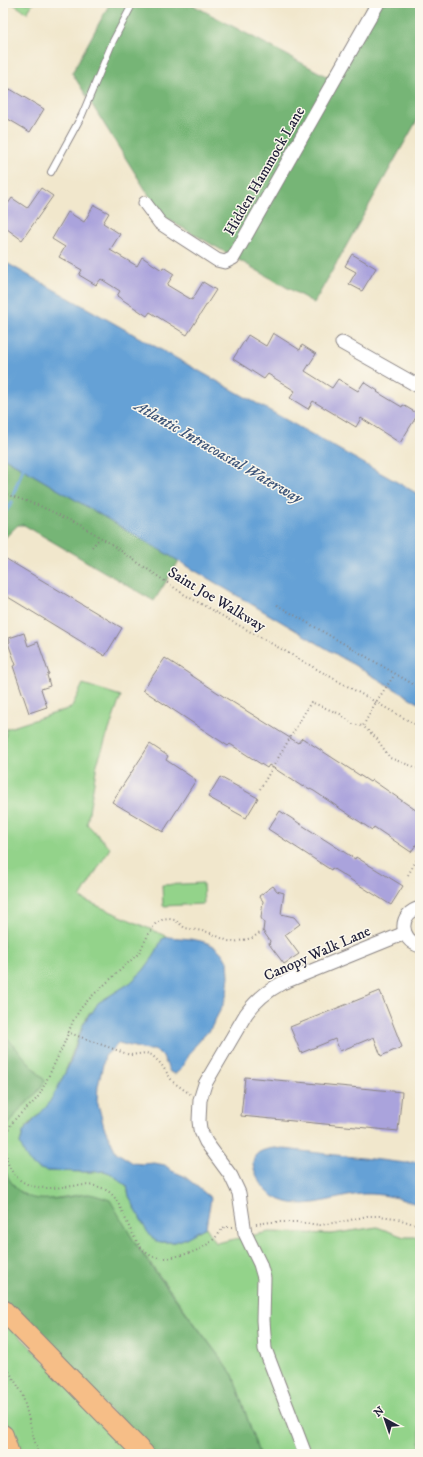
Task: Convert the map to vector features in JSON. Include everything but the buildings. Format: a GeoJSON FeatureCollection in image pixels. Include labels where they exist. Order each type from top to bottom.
{"type":"FeatureCollection","features":[{"type":"Feature","properties":{"kind":"main road"},"geometry":{"type":"LineString","coordinates":[[3,1310],[144,1454]]}},
{"type":"Feature","properties":{"kind":"main road"},"geometry":{"type":"LineString","coordinates":[[3,1435],[9,1454]]}},
{"type":"Feature","properties":{"kind":"street","name":"Hidden Hammock Lane"},"geometry":{"type":"LineString","coordinates":[[145,203],[160,223],[217,260],[225,262],[233,258],[378,3]]}},
{"type":"Feature","properties":{"kind":"street"},"geometry":{"type":"LineString","coordinates":[[342,343],[420,387]]}},
{"type":"Feature","properties":{"kind":"street"},"geometry":{"type":"LineString","coordinates":[[420,908],[411,912],[406,918],[404,925],[408,939],[414,944],[420,946]]}},
{"type":"Feature","properties":{"kind":"street","name":"Canopy Walk Lane"},"geometry":{"type":"LineString","coordinates":[[304,1454],[265,1349],[263,1320],[264,1278],[260,1264],[249,1241],[244,1226],[241,1202],[236,1184],[226,1167],[206,1142],[200,1129],[198,1114],[200,1100],[205,1084],[246,1014],[252,1005],[268,991],[282,983],[405,932]]}},
{"type":"Feature","properties":{"kind":"lane"},"geometry":{"type":"LineString","coordinates":[[51,172],[82,115],[114,41],[133,3]]}},
{"type":"Feature","properties":{"kind":"path","name":"Saint Joe Walkway"},"geometry":{"type":"LineString","coordinates":[[3,493],[40,506],[82,526],[185,595],[420,727]]}},
{"type":"Feature","properties":{"kind":"path"},"geometry":{"type":"LineString","coordinates":[[92,547],[100,538]]}},
{"type":"Feature","properties":{"kind":"path"},"geometry":{"type":"LineString","coordinates":[[277,605],[420,688]]}},
{"type":"Feature","properties":{"kind":"path"},"geometry":{"type":"LineString","coordinates":[[363,726],[376,702],[393,677]]}},
{"type":"Feature","properties":{"kind":"path"},"geometry":{"type":"LineString","coordinates":[[260,789],[311,702],[340,714],[353,724],[363,726],[377,739],[390,758],[420,769]]}},
{"type":"Feature","properties":{"kind":"path"},"geometry":{"type":"LineString","coordinates":[[408,875],[420,854]]}},
{"type":"Feature","properties":{"kind":"path"},"geometry":{"type":"LineString","coordinates":[[263,931],[252,938],[234,942],[228,941],[208,932],[185,928],[175,920],[162,920],[156,923],[139,953],[91,997],[73,1021],[67,1032],[60,1052],[36,1100],[17,1116],[7,1131],[6,1153],[10,1170],[22,1181],[38,1187],[54,1188],[91,1185],[106,1190],[115,1197],[130,1228],[142,1248],[153,1257],[174,1257],[189,1254],[204,1248],[211,1243],[224,1228],[271,1222],[296,1222],[320,1225],[367,1216],[395,1218],[420,1226]]}},
{"type":"Feature","properties":{"kind":"path"},"geometry":{"type":"LineString","coordinates":[[67,1032],[124,1053],[146,1053],[152,1055],[161,1064],[174,1082],[200,1100]]}},
{"type":"Feature","properties":{"kind":"path"},"geometry":{"type":"LineString","coordinates":[[3,1361],[22,1393],[38,1454]]}},
{"type":"Feature","properties":{"kind":"green space"},"geometry":{"type":"Polygon","coordinates":[[[12,3],[33,3],[27,13],[12,3]]]}},
{"type":"Feature","properties":{"kind":"green space"},"geometry":{"type":"Polygon","coordinates":[[[110,3],[189,3],[328,77],[370,3],[420,3],[420,115],[314,303],[162,216],[72,73],[110,3]]]}},
{"type":"Feature","properties":{"kind":"green space"},"geometry":{"type":"Polygon","coordinates":[[[3,457],[179,561],[154,601],[24,525],[18,525],[3,540],[3,457]]]}},
{"type":"Feature","properties":{"kind":"green space"},"geometry":{"type":"Polygon","coordinates":[[[83,684],[121,696],[97,764],[87,824],[110,848],[80,898],[168,937],[162,939],[154,956],[143,971],[130,983],[98,1003],[92,1013],[89,1013],[83,1024],[61,1083],[48,1105],[27,1126],[20,1144],[47,1171],[104,1171],[110,1173],[127,1186],[129,1196],[151,1237],[161,1242],[175,1242],[184,1239],[206,1227],[216,1243],[269,1232],[331,1234],[377,1227],[404,1237],[420,1237],[420,1454],[259,1454],[233,1375],[135,1243],[87,1194],[44,1200],[30,1198],[19,1191],[9,1181],[3,1167],[4,1131],[19,1110],[36,1094],[45,1081],[3,1033],[3,780],[6,729],[71,708],[83,684]]]}},
{"type":"Feature","properties":{"kind":"green space"},"geometry":{"type":"Polygon","coordinates":[[[203,883],[204,904],[163,906],[162,885],[203,883]]]}},
{"type":"Feature","properties":{"kind":"green space"},"geometry":{"type":"Polygon","coordinates":[[[3,1033],[45,1081],[36,1094],[19,1110],[3,1133],[3,1033]]]}},
{"type":"Feature","properties":{"kind":"green space"},"geometry":{"type":"Polygon","coordinates":[[[3,1167],[15,1187],[28,1197],[36,1199],[56,1199],[89,1194],[110,1200],[148,1262],[233,1375],[259,1454],[152,1454],[3,1301],[3,1167]]]}},
{"type":"Feature","properties":{"kind":"green space"},"geometry":{"type":"Polygon","coordinates":[[[3,1319],[135,1454],[17,1454],[3,1411],[3,1319]]]}},
{"type":"Feature","properties":{"kind":"water","name":"Atlantic Intracoastal Waterway"},"geometry":{"type":"Polygon","coordinates":[[[3,261],[420,495],[420,704],[3,457],[3,261]]]}},
{"type":"Feature","properties":{"kind":"water"},"geometry":{"type":"Polygon","coordinates":[[[168,937],[201,941],[216,947],[222,953],[228,961],[229,976],[227,994],[223,1005],[211,1028],[194,1047],[180,1070],[175,1074],[170,1072],[163,1057],[158,1052],[119,1043],[105,1056],[98,1086],[97,1100],[104,1127],[116,1152],[133,1163],[154,1163],[165,1165],[172,1171],[184,1176],[211,1198],[206,1227],[184,1239],[175,1242],[161,1242],[156,1241],[151,1237],[145,1228],[129,1196],[127,1186],[110,1173],[104,1171],[47,1171],[40,1169],[31,1164],[20,1144],[23,1132],[47,1106],[56,1091],[70,1063],[83,1025],[90,1013],[92,1013],[98,1003],[130,983],[143,971],[154,956],[162,939],[168,937]]]}},
{"type":"Feature","properties":{"kind":"water"},"geometry":{"type":"Polygon","coordinates":[[[275,1148],[406,1163],[420,1161],[420,1205],[378,1194],[351,1195],[315,1203],[303,1204],[280,1200],[264,1188],[253,1166],[254,1157],[257,1154],[268,1149],[275,1148]]]}},
{"type":"Feature","properties":{"kind":"waterway"},"geometry":{"type":"LineString","coordinates":[[13,495],[23,468]]}},
{"type":"Feature","properties":{"kind":"waterway"},"geometry":{"type":"LineString","coordinates":[[3,515],[12,502]]}}]}
